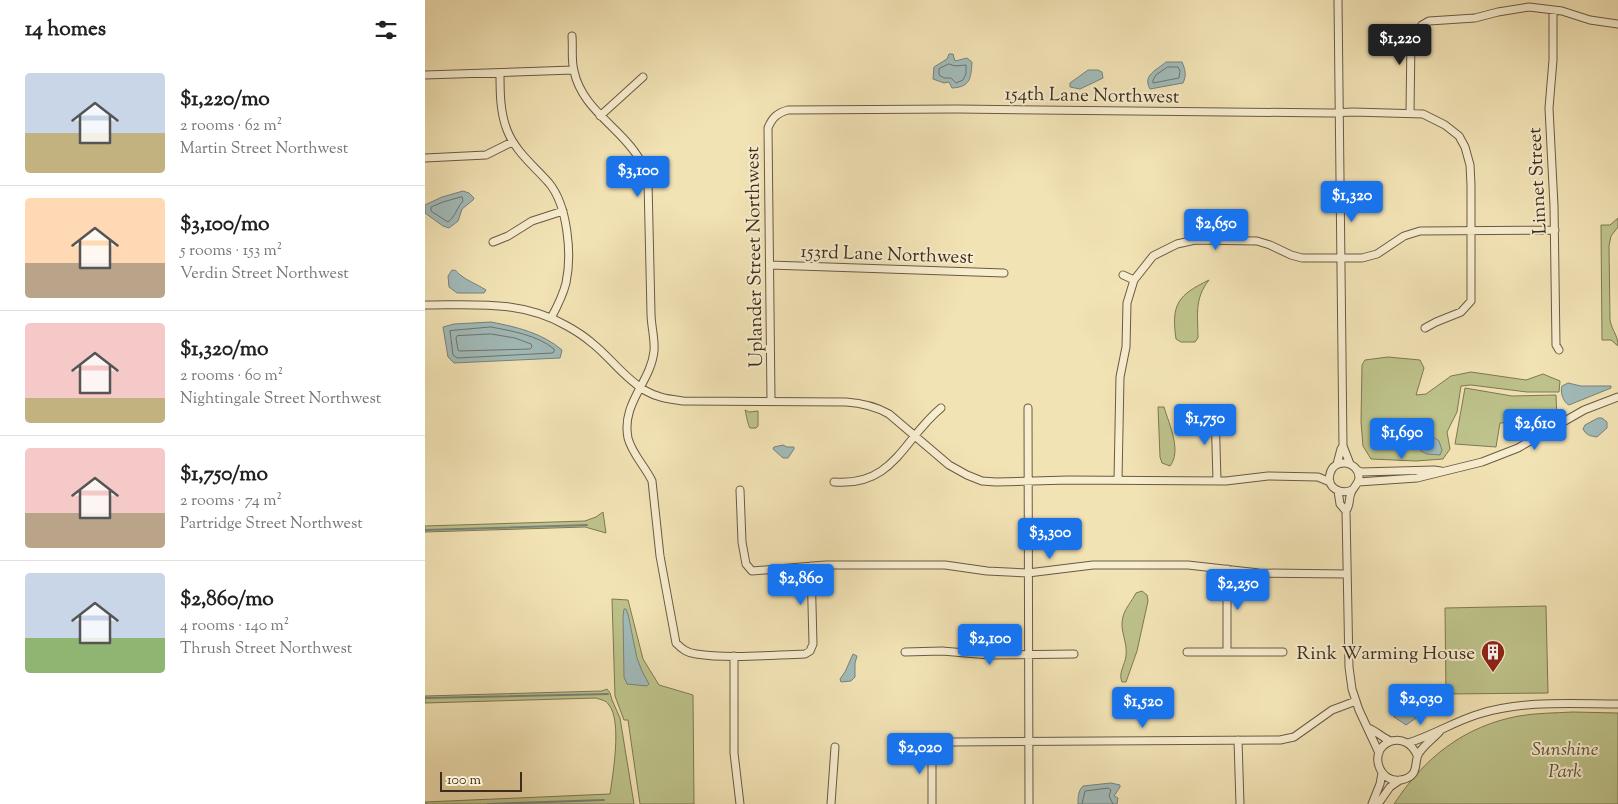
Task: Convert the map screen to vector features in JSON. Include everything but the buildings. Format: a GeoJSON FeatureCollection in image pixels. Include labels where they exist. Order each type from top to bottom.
{"type":"FeatureCollection","features":[{"type":"Feature","properties":{"kind":"street"},"geometry":{"type":"LineString","coordinates":[[1338,0],[1343,446],[1350,464],[1361,472],[1442,471]]}},
{"type":"Feature","properties":{"kind":"street"},"geometry":{"type":"LineString","coordinates":[[1410,113],[1411,40],[1421,25],[1429,21],[1475,18],[1513,9],[1543,8],[1562,11],[1590,20],[1618,24]]}},
{"type":"Feature","properties":{"kind":"street","name":"Linnet Street"},"geometry":{"type":"LineString","coordinates":[[1553,10],[1553,60],[1549,108],[1555,230],[1556,345],[1559,350]]}},
{"type":"Feature","properties":{"kind":"street"},"geometry":{"type":"LineString","coordinates":[[573,36],[573,70],[581,91],[600,116],[640,159],[648,182],[651,322],[654,352],[652,362],[627,419],[628,437],[633,452],[647,470],[651,481],[660,556],[676,643],[682,650],[695,654],[734,656],[805,654],[810,651],[813,644],[811,566]]}},
{"type":"Feature","properties":{"kind":"street"},"geometry":{"type":"LineString","coordinates":[[425,75],[573,70]]}},
{"type":"Feature","properties":{"kind":"street"},"geometry":{"type":"LineString","coordinates":[[500,73],[502,112],[505,126],[512,142],[557,194],[563,211],[567,240],[567,276],[561,298],[551,318]]}},
{"type":"Feature","properties":{"kind":"street"},"geometry":{"type":"LineString","coordinates":[[600,116],[643,77]]}},
{"type":"Feature","properties":{"kind":"street","name":"154th Lane Northwest"},"geometry":{"type":"LineString","coordinates":[[776,115],[788,110],[807,109],[1423,114],[1445,125],[1459,136],[1465,147],[1470,165],[1472,232],[1471,301],[1461,312],[1425,328]]}},
{"type":"Feature","properties":{"kind":"street","name":"Uplander Street Northwest"},"geometry":{"type":"LineString","coordinates":[[771,400],[768,128],[776,115]]}},
{"type":"Feature","properties":{"kind":"street"},"geometry":{"type":"LineString","coordinates":[[425,158],[486,155],[512,142]]}},
{"type":"Feature","properties":{"kind":"street"},"geometry":{"type":"LineString","coordinates":[[493,242],[508,236],[532,220],[563,211]]}},
{"type":"Feature","properties":{"kind":"street"},"geometry":{"type":"LineString","coordinates":[[1118,480],[1120,377],[1126,347],[1127,303],[1134,280],[1153,256],[1177,244],[1195,240],[1257,241],[1270,244],[1291,256],[1302,258],[1362,258],[1377,254],[1404,236],[1420,231],[1555,230]]}},
{"type":"Feature","properties":{"kind":"street","name":"153rd Lane Northwest"},"geometry":{"type":"LineString","coordinates":[[770,265],[1004,273]]}},
{"type":"Feature","properties":{"kind":"street"},"geometry":{"type":"LineString","coordinates":[[1123,275],[1134,280]]}},
{"type":"Feature","properties":{"kind":"street"},"geometry":{"type":"LineString","coordinates":[[425,305],[489,304],[521,308],[551,318],[593,343],[640,386],[653,394],[669,399],[845,402],[868,405],[889,414],[949,465],[967,476],[982,481],[1217,481],[1256,476],[1318,477],[1330,482]]}},
{"type":"Feature","properties":{"kind":"street"},"geometry":{"type":"LineString","coordinates":[[1358,482],[1417,478],[1482,462],[1518,448],[1584,410],[1618,397]]}},
{"type":"Feature","properties":{"kind":"street"},"geometry":{"type":"LineString","coordinates":[[834,482],[848,483],[877,474],[894,460],[926,421],[941,408]]}},
{"type":"Feature","properties":{"kind":"street"},"geometry":{"type":"LineString","coordinates":[[1028,408],[1029,804]]}},
{"type":"Feature","properties":{"kind":"street"},"geometry":{"type":"LineString","coordinates":[[1215,410],[1217,481]]}},
{"type":"Feature","properties":{"kind":"street"},"geometry":{"type":"LineString","coordinates":[[1318,477],[1330,472],[1337,464],[1343,446]]}},
{"type":"Feature","properties":{"kind":"street"},"geometry":{"type":"LineString","coordinates":[[1337,464],[1350,464]]}},
{"type":"Feature","properties":{"kind":"street"},"geometry":{"type":"LineString","coordinates":[[1357,470],[1358,482],[1349,497],[1350,505],[1346,511],[1349,667],[1356,701],[1379,753]]}},
{"type":"Feature","properties":{"kind":"street"},"geometry":{"type":"LineString","coordinates":[[1330,472],[1330,482],[1334,489],[1343,492],[1352,490]]}},
{"type":"Feature","properties":{"kind":"street"},"geometry":{"type":"LineString","coordinates":[[740,490],[740,516],[746,564],[752,570],[759,571],[811,566],[945,565],[987,571],[1029,573],[1093,565],[1188,565],[1259,573],[1347,574]]}},
{"type":"Feature","properties":{"kind":"street"},"geometry":{"type":"LineString","coordinates":[[1338,491],[1340,504],[1346,511]]}},
{"type":"Feature","properties":{"kind":"street"},"geometry":{"type":"LineString","coordinates":[[1227,569],[1227,652]]}},
{"type":"Feature","properties":{"kind":"street"},"geometry":{"type":"LineString","coordinates":[[905,652],[942,651],[989,655],[1074,654]]}},
{"type":"Feature","properties":{"kind":"street"},"geometry":{"type":"LineString","coordinates":[[1187,652],[1283,652]]}},
{"type":"Feature","properties":{"kind":"street"},"geometry":{"type":"LineString","coordinates":[[734,656],[734,753],[740,804]]}},
{"type":"Feature","properties":{"kind":"street"},"geometry":{"type":"LineString","coordinates":[[931,804],[931,761],[934,750],[940,744],[951,742],[1029,741],[1280,740],[1294,737],[1333,710],[1356,701]]}},
{"type":"Feature","properties":{"kind":"street"},"geometry":{"type":"LineString","coordinates":[[1408,743],[1480,714],[1507,708],[1536,705],[1618,704]]}},
{"type":"Feature","properties":{"kind":"street"},"geometry":{"type":"LineString","coordinates":[[1368,728],[1391,741]]}},
{"type":"Feature","properties":{"kind":"street"},"geometry":{"type":"LineString","coordinates":[[1417,755],[1441,730]]}},
{"type":"Feature","properties":{"kind":"street"},"geometry":{"type":"LineString","coordinates":[[1238,740],[1239,804]]}},
{"type":"Feature","properties":{"kind":"street"},"geometry":{"type":"LineString","coordinates":[[1378,804],[1390,787],[1412,774],[1417,762],[1417,755],[1414,749],[1408,743],[1397,740],[1385,744],[1379,753],[1377,761],[1382,773],[1387,777],[1400,780]]}},
{"type":"Feature","properties":{"kind":"street"},"geometry":{"type":"LineString","coordinates":[[831,804],[835,747]]}},
{"type":"Feature","properties":{"kind":"street"},"geometry":{"type":"LineString","coordinates":[[1372,804],[1382,773]]}},
{"type":"Feature","properties":{"kind":"green space"},"geometry":{"type":"Polygon","coordinates":[[[1618,218],[1618,227],[1611,236],[1609,246],[1610,320],[1618,346],[1611,340],[1602,340],[1601,225],[1610,225],[1618,218]]]}},
{"type":"Feature","properties":{"kind":"green space"},"geometry":{"type":"Polygon","coordinates":[[[1209,280],[1204,287],[1199,301],[1198,338],[1195,342],[1181,342],[1176,339],[1175,327],[1176,309],[1179,302],[1198,285],[1209,280]]]}},
{"type":"Feature","properties":{"kind":"green space"},"geometry":{"type":"Polygon","coordinates":[[[1388,357],[1420,360],[1424,368],[1416,395],[1426,394],[1451,376],[1471,372],[1526,380],[1543,374],[1560,381],[1559,392],[1527,392],[1471,385],[1461,386],[1457,412],[1447,432],[1450,449],[1443,459],[1416,461],[1371,459],[1363,446],[1361,422],[1362,365],[1365,360],[1388,357]]]}},
{"type":"Feature","properties":{"kind":"green space"},"geometry":{"type":"Polygon","coordinates":[[[1465,388],[1512,396],[1556,395],[1557,419],[1500,423],[1496,447],[1455,444],[1465,388]]]}},
{"type":"Feature","properties":{"kind":"green space"},"geometry":{"type":"Polygon","coordinates":[[[1158,407],[1164,407],[1175,445],[1175,453],[1170,466],[1162,463],[1160,457],[1158,407]]]}},
{"type":"Feature","properties":{"kind":"green space"},"geometry":{"type":"Polygon","coordinates":[[[745,410],[749,412],[758,411],[758,426],[756,428],[750,428],[745,410]]]}},
{"type":"Feature","properties":{"kind":"green space"},"geometry":{"type":"Polygon","coordinates":[[[603,512],[606,533],[585,527],[425,532],[425,526],[585,521],[603,512]]]}},
{"type":"Feature","properties":{"kind":"green space"},"geometry":{"type":"Polygon","coordinates":[[[1142,591],[1147,595],[1148,601],[1137,651],[1126,682],[1122,682],[1121,675],[1126,651],[1122,627],[1123,617],[1126,608],[1136,593],[1142,591]]]}},
{"type":"Feature","properties":{"kind":"green space"},"geometry":{"type":"Polygon","coordinates":[[[612,599],[628,600],[643,659],[659,685],[693,695],[694,804],[640,804],[628,720],[624,720],[615,696],[612,599]]]}},
{"type":"Feature","properties":{"kind":"green space"},"geometry":{"type":"Polygon","coordinates":[[[1546,606],[1548,693],[1446,694],[1445,608],[1546,606]]]}},
{"type":"Feature","properties":{"kind":"green space"},"geometry":{"type":"Polygon","coordinates":[[[607,689],[620,718],[634,804],[425,804],[425,802],[610,794],[616,735],[613,713],[609,705],[605,701],[596,698],[425,703],[425,696],[602,691],[607,689]]]}},
{"type":"Feature","properties":{"kind":"green space","name":"Sunshine Park"},"geometry":{"type":"Polygon","coordinates":[[[1573,712],[1618,713],[1618,804],[1394,804],[1418,772],[1447,746],[1463,736],[1499,721],[1519,716],[1573,712]]]}},
{"type":"Feature","properties":{"kind":"water"},"geometry":{"type":"Polygon","coordinates":[[[949,54],[953,54],[955,61],[967,58],[972,62],[970,77],[963,86],[952,88],[949,82],[944,83],[933,79],[934,67],[947,59],[949,54]]]}},
{"type":"Feature","properties":{"kind":"water"},"geometry":{"type":"Polygon","coordinates":[[[1166,62],[1182,62],[1185,72],[1183,83],[1150,89],[1148,84],[1149,76],[1166,62]]]}},
{"type":"Feature","properties":{"kind":"water"},"geometry":{"type":"Polygon","coordinates":[[[1088,70],[1102,72],[1103,78],[1080,89],[1070,87],[1070,83],[1088,70]]]}},
{"type":"Feature","properties":{"kind":"water"},"geometry":{"type":"Polygon","coordinates":[[[463,191],[469,193],[474,198],[462,209],[458,221],[449,228],[425,213],[425,205],[442,197],[463,191]]]}},
{"type":"Feature","properties":{"kind":"water"},"geometry":{"type":"Polygon","coordinates":[[[452,270],[456,270],[465,279],[486,290],[484,293],[457,293],[449,287],[448,276],[452,270]]]}},
{"type":"Feature","properties":{"kind":"water"},"geometry":{"type":"Polygon","coordinates":[[[491,322],[520,329],[546,339],[562,350],[560,358],[454,363],[448,357],[443,327],[454,324],[491,322]]]}},
{"type":"Feature","properties":{"kind":"water"},"geometry":{"type":"Polygon","coordinates":[[[1568,383],[1581,386],[1611,386],[1611,388],[1569,405],[1561,391],[1562,386],[1568,383]]]}},
{"type":"Feature","properties":{"kind":"water"},"geometry":{"type":"Polygon","coordinates":[[[1598,418],[1602,418],[1607,422],[1607,428],[1597,437],[1590,436],[1583,429],[1585,425],[1598,418]]]}},
{"type":"Feature","properties":{"kind":"water"},"geometry":{"type":"Polygon","coordinates":[[[1432,436],[1439,441],[1442,450],[1440,455],[1427,454],[1421,451],[1420,443],[1427,437],[1432,436]]]}},
{"type":"Feature","properties":{"kind":"water"},"geometry":{"type":"Polygon","coordinates":[[[783,445],[794,447],[788,458],[783,458],[773,449],[783,445]]]}},
{"type":"Feature","properties":{"kind":"water"},"geometry":{"type":"Polygon","coordinates":[[[624,609],[626,609],[628,614],[637,658],[649,684],[647,686],[627,684],[624,677],[624,609]]]}},
{"type":"Feature","properties":{"kind":"water"},"geometry":{"type":"Polygon","coordinates":[[[853,654],[857,656],[855,677],[851,681],[841,682],[840,679],[853,654]]]}},
{"type":"Feature","properties":{"kind":"water"},"geometry":{"type":"Polygon","coordinates":[[[1402,708],[1420,708],[1425,712],[1406,725],[1394,717],[1394,712],[1402,708]]]}},
{"type":"Feature","properties":{"kind":"water"},"geometry":{"type":"Polygon","coordinates":[[[1111,783],[1120,785],[1114,796],[1118,798],[1117,804],[1078,804],[1079,792],[1083,786],[1111,783]]]}},
{"type":"Feature","properties":{"kind":"waterway"},"geometry":{"type":"LineString","coordinates":[[425,530],[587,525]]}},
{"type":"Feature","properties":{"kind":"waterway"},"geometry":{"type":"LineString","coordinates":[[425,698],[608,694]]}},
{"type":"Feature","properties":{"kind":"waterway"},"geometry":{"type":"LineString","coordinates":[[488,804],[604,800]]}},
{"type":"Feature","properties":{"kind":"place","name":"Rink Warming House"},"geometry":{"type":"Point","coordinates":[1493,673]}}]}
